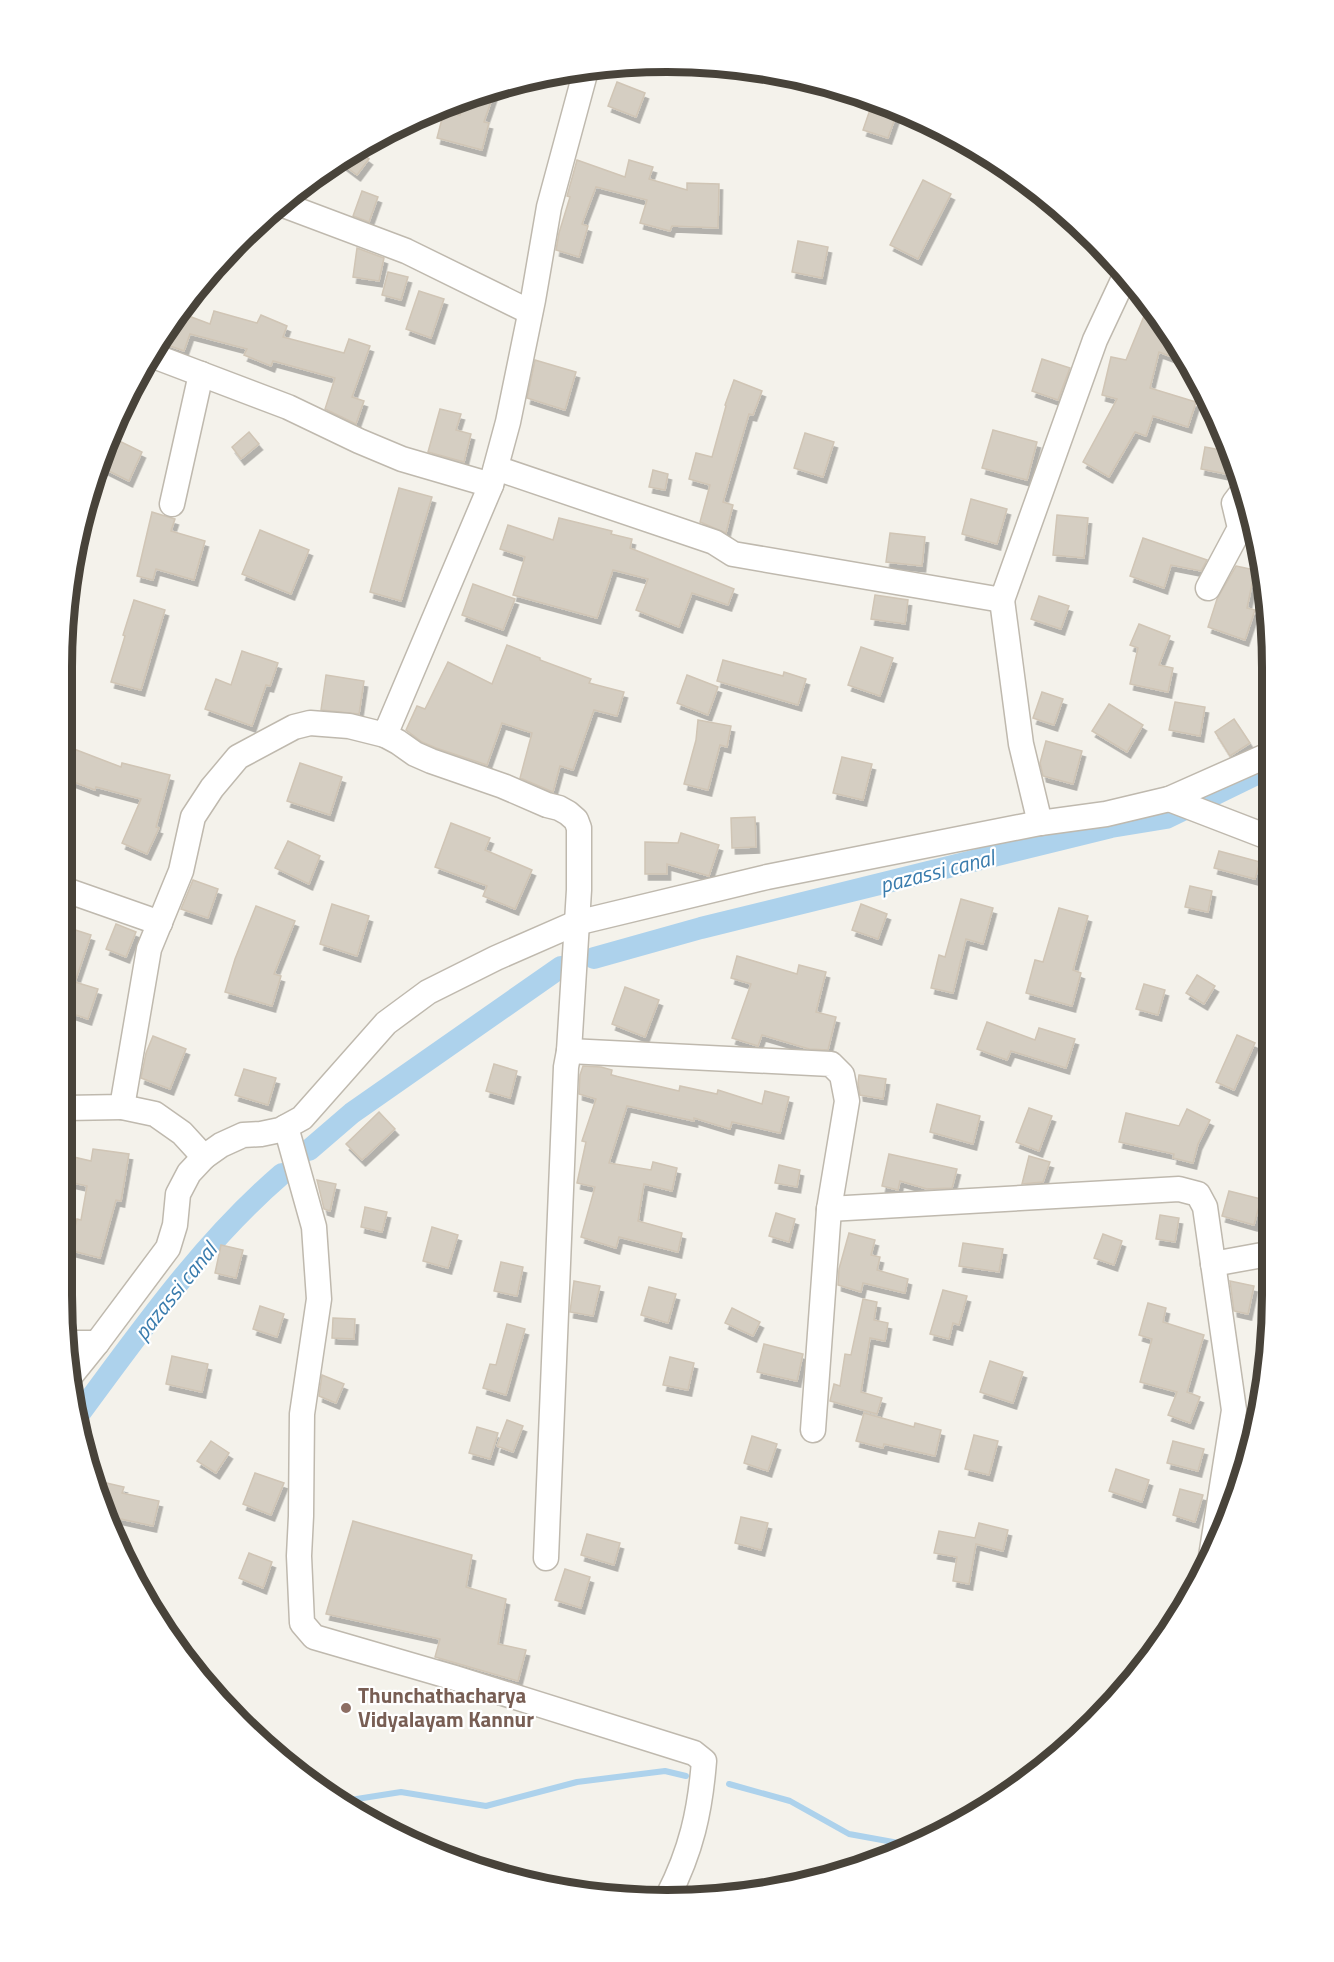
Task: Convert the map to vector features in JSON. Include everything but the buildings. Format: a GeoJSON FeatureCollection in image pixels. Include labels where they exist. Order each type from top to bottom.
{"type":"FeatureCollection","features":[{"type":"Feature","properties":{"kind":"street"},"geometry":{"type":"LineString","coordinates":[[385,735],[494,477],[508,422],[549,207],[584,78]]}},
{"type":"Feature","properties":{"kind":"street"},"geometry":{"type":"LineString","coordinates":[[290,207],[406,250],[530,312]]}},
{"type":"Feature","properties":{"kind":"street"},"geometry":{"type":"LineString","coordinates":[[1040,823],[1021,744],[1002,600],[1095,340],[1121,284]]}},
{"type":"Feature","properties":{"kind":"street"},"geometry":{"type":"LineString","coordinates":[[159,358],[288,407],[402,459],[494,477],[714,542],[733,554],[1002,600]]}},
{"type":"Feature","properties":{"kind":"street"},"geometry":{"type":"LineString","coordinates":[[172,504],[201,374]]}},
{"type":"Feature","properties":{"kind":"street"},"geometry":{"type":"LineString","coordinates":[[1208,588],[1240,528],[1234,503],[1237,499]]}},
{"type":"Feature","properties":{"kind":"street"},"geometry":{"type":"LineString","coordinates":[[122,1107],[149,949],[181,871],[193,818],[212,788],[238,757],[287,731],[310,723],[349,726],[385,735],[431,761],[503,786],[568,813],[576,820],[580,835],[579,890],[569,1051],[566,1067],[546,1558]]}},
{"type":"Feature","properties":{"kind":"street"},"geometry":{"type":"LineString","coordinates":[[77,1369],[168,1248],[175,1225],[178,1194],[189,1173],[204,1157],[221,1145],[243,1135],[261,1134],[286,1127],[302,1118],[386,1023],[428,992],[496,958],[576,923],[767,877],[1040,823],[1106,814],[1169,799],[1262,758]]}},
{"type":"Feature","properties":{"kind":"street"},"geometry":{"type":"LineString","coordinates":[[1169,799],[1262,835]]}},
{"type":"Feature","properties":{"kind":"street"},"geometry":{"type":"LineString","coordinates":[[72,893],[160,923]]}},
{"type":"Feature","properties":{"kind":"street"},"geometry":{"type":"LineString","coordinates":[[569,1051],[831,1064],[842,1075],[847,1101],[829,1209],[813,1430]]}},
{"type":"Feature","properties":{"kind":"street"},"geometry":{"type":"LineString","coordinates":[[72,1107],[122,1107],[155,1114],[182,1133],[204,1157]]}},
{"type":"Feature","properties":{"kind":"street"},"geometry":{"type":"LineString","coordinates":[[286,1127],[314,1227],[319,1299],[302,1414],[299,1556],[302,1623],[314,1637],[455,1678],[694,1753],[704,1761],[702,1790],[694,1834],[671,1890]]}},
{"type":"Feature","properties":{"kind":"street"},"geometry":{"type":"LineString","coordinates":[[829,1209],[1179,1190],[1198,1194],[1205,1207],[1234,1410],[1216,1525]]}},
{"type":"Feature","properties":{"kind":"street"},"geometry":{"type":"LineString","coordinates":[[1213,1264],[1262,1255]]}},
{"type":"Feature","properties":{"kind":"street"},"geometry":{"type":"LineString","coordinates":[[74,1343],[98,1343]]}},
{"type":"Feature","properties":{"kind":"waterway","name":"pazassi canal"},"geometry":{"type":"LineString","coordinates":[[594,958],[701,928],[1111,827],[1166,818],[1262,771]]}},
{"type":"Feature","properties":{"kind":"waterway","name":"pazassi canal"},"geometry":{"type":"LineString","coordinates":[[309,1150],[352,1113],[561,967]]}},
{"type":"Feature","properties":{"kind":"waterway","name":"pazassi canal"},"geometry":{"type":"LineString","coordinates":[[83,1409],[148,1321],[198,1259],[282,1174]]}},
{"type":"Feature","properties":{"kind":"waterway"},"geometry":{"type":"LineString","coordinates":[[352,1800],[401,1792],[486,1806],[577,1782],[665,1771],[686,1776]]}},
{"type":"Feature","properties":{"kind":"waterway"},"geometry":{"type":"LineString","coordinates":[[729,1784],[790,1801],[849,1834],[899,1843]]}},
{"type":"Feature","properties":{"kind":"place","name":"Thunchathacharya Vidyalayam Kannur"},"geometry":{"type":"Point","coordinates":[346,1708]}}]}
